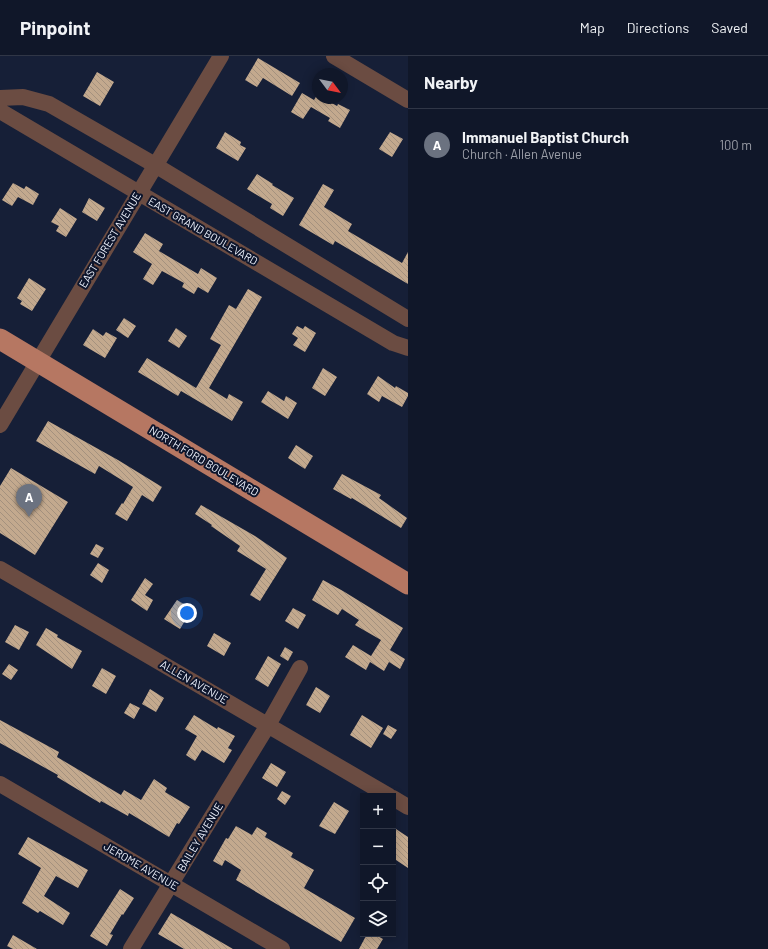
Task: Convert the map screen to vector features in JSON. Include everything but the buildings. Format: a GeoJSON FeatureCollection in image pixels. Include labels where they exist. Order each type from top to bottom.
{"type":"FeatureCollection","features":[{"type":"Feature","properties":{"kind":"main road","name":"NORTH FORD BOULEVARD"},"geometry":{"type":"LineString","coordinates":[[0,339],[408,584]]}},
{"type":"Feature","properties":{"kind":"street","name":"EAST FOREST AVENUE"},"geometry":{"type":"LineString","coordinates":[[0,425],[154,165],[221,56]]}},
{"type":"Feature","properties":{"kind":"street"},"geometry":{"type":"LineString","coordinates":[[334,56],[408,100]]}},
{"type":"Feature","properties":{"kind":"street"},"geometry":{"type":"LineString","coordinates":[[0,98],[23,97],[49,104],[154,165],[408,318]]}},
{"type":"Feature","properties":{"kind":"street","name":"EAST GRAND BOULEVARD"},"geometry":{"type":"LineString","coordinates":[[0,111],[393,343],[408,348]]}},
{"type":"Feature","properties":{"kind":"street","name":"ALLEN AVENUE"},"geometry":{"type":"LineString","coordinates":[[0,569],[384,793]]}},
{"type":"Feature","properties":{"kind":"street","name":"BAILEY AVENUE"},"geometry":{"type":"LineString","coordinates":[[131,949],[268,725],[300,668]]}},
{"type":"Feature","properties":{"kind":"street","name":"JEROME AVENUE"},"geometry":{"type":"LineString","coordinates":[[0,784],[282,949]]}},
{"type":"Feature","properties":{"kind":"street"},"geometry":{"type":"LineString","coordinates":[[396,800],[408,807]]}},
{"type":"Feature","properties":{"kind":"place","name":"Immanuel Baptist Church"},"geometry":{"type":"Point","coordinates":[29,517]}}]}
